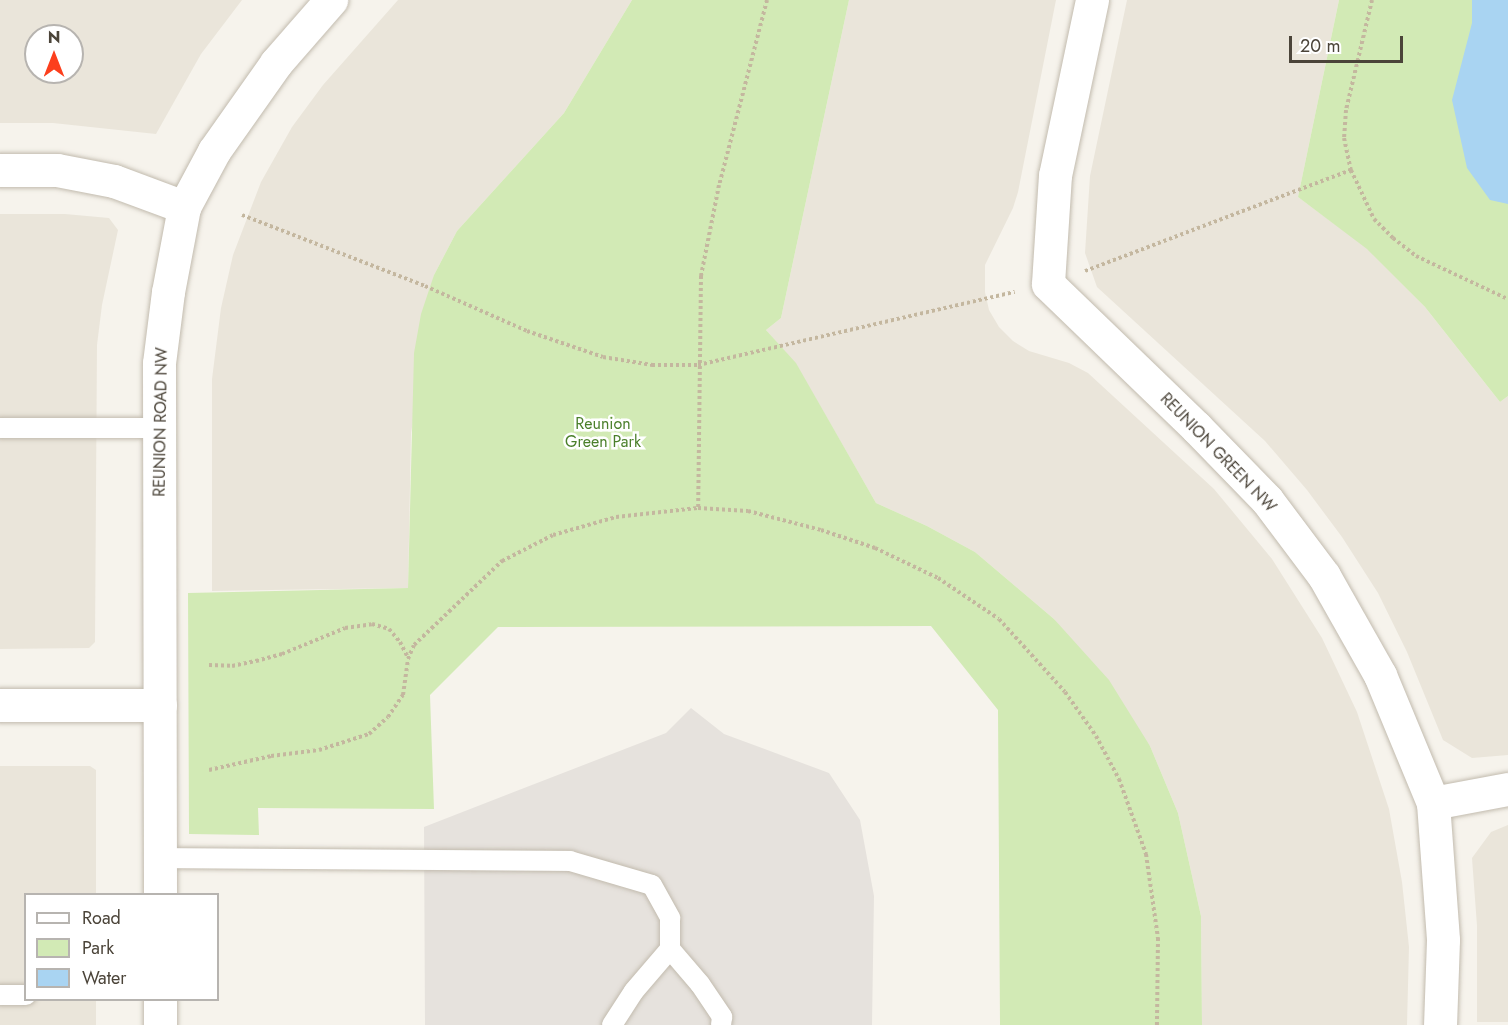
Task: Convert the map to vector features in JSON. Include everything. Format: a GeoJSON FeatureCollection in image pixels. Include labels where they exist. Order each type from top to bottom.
{"type":"FeatureCollection","features":[{"type":"Feature","properties":{"kind":"street","name":"REUNION ROAD NW"},"geometry":{"type":"LineString","coordinates":[[160,893],[159,363],[168,292],[184,207],[214,151],[262,82],[331,0]]}},
{"type":"Feature","properties":{"kind":"street"},"geometry":{"type":"LineString","coordinates":[[1048,285],[1055,175],[1092,0]]}},
{"type":"Feature","properties":{"kind":"street"},"geometry":{"type":"LineString","coordinates":[[0,170],[57,170],[114,181],[184,207]]}},
{"type":"Feature","properties":{"kind":"street","name":"REUNION GREEN NW"},"geometry":{"type":"LineString","coordinates":[[1048,285],[1196,427],[1267,500],[1324,576],[1380,675],[1432,803],[1443,940],[1440,1025]]}},
{"type":"Feature","properties":{"kind":"street"},"geometry":{"type":"LineString","coordinates":[[0,705],[160,705]]}},
{"type":"Feature","properties":{"kind":"street"},"geometry":{"type":"LineString","coordinates":[[1432,803],[1508,789]]}},
{"type":"Feature","properties":{"kind":"street"},"geometry":{"type":"LineString","coordinates":[[160,1001],[160,1025]]}},
{"type":"Feature","properties":{"kind":"lane"},"geometry":{"type":"LineString","coordinates":[[0,428],[160,428]]}},
{"type":"Feature","properties":{"kind":"lane"},"geometry":{"type":"LineString","coordinates":[[160,858],[570,861],[652,885],[670,918],[670,949],[634,991],[612,1025]]}},
{"type":"Feature","properties":{"kind":"lane"},"geometry":{"type":"LineString","coordinates":[[670,949],[700,984],[722,1017],[721,1025]]}},
{"type":"Feature","properties":{"kind":"lane"},"geometry":{"type":"LineString","coordinates":[[0,994],[24,995]]}},
{"type":"Feature","properties":{"kind":"path"},"geometry":{"type":"LineString","coordinates":[[698,507],[698,365],[701,276],[719,185],[767,0]]}},
{"type":"Feature","properties":{"kind":"path"},"geometry":{"type":"LineString","coordinates":[[1372,0],[1346,110],[1344,138],[1351,170],[1374,219],[1401,244],[1416,256],[1508,299]]}},
{"type":"Feature","properties":{"kind":"path"},"geometry":{"type":"LineString","coordinates":[[242,215],[425,286],[527,331],[603,357],[652,365],[698,365],[1048,285],[1351,170]]}},
{"type":"Feature","properties":{"kind":"path"},"geometry":{"type":"LineString","coordinates":[[209,770],[271,756],[319,750],[369,734],[388,717],[403,694],[408,659],[414,645],[502,561],[553,535],[606,520],[698,507],[748,511],[821,530],[874,548],[938,578],[999,619],[1065,692],[1096,736],[1119,779],[1146,854],[1158,938],[1157,1025]]}},
{"type":"Feature","properties":{"kind":"path"},"geometry":{"type":"LineString","coordinates":[[209,666],[232,666],[256,661],[282,654],[345,628],[372,624],[389,629],[400,642],[408,659]]}},
{"type":"Feature","properties":{"kind":"shaded area"},"geometry":{"type":"Polygon","coordinates":[[[0,0],[242,0],[201,54],[156,134],[53,123],[0,123],[0,0]]]}},
{"type":"Feature","properties":{"kind":"shaded area"},"geometry":{"type":"Polygon","coordinates":[[[398,0],[632,0],[564,113],[457,231],[434,275],[411,434],[408,588],[212,591],[212,379],[221,308],[233,255],[261,182],[292,127],[323,85],[398,0]]]}},
{"type":"Feature","properties":{"kind":"shaded area"},"geometry":{"type":"Polygon","coordinates":[[[849,0],[1056,0],[1018,192],[1013,208],[985,265],[985,292],[989,310],[999,327],[1013,341],[1029,351],[1069,363],[1088,373],[1214,489],[1272,559],[1322,638],[1357,712],[1389,809],[1402,882],[1409,947],[1407,1025],[1202,1025],[1201,916],[1178,813],[1150,746],[1054,619],[975,552],[927,526],[876,503],[796,364],[766,330],[781,318],[849,0]]]}},
{"type":"Feature","properties":{"kind":"shaded area"},"geometry":{"type":"Polygon","coordinates":[[[1127,0],[1339,0],[1298,197],[1367,248],[1425,307],[1500,402],[1508,396],[1508,755],[1472,758],[1443,740],[1407,652],[1378,593],[1342,537],[1307,490],[1265,441],[1097,287],[1085,253],[1090,176],[1127,0]]]}},
{"type":"Feature","properties":{"kind":"shaded area"},"geometry":{"type":"Polygon","coordinates":[[[0,214],[65,214],[109,218],[118,230],[102,305],[97,345],[95,642],[89,648],[0,649],[0,214]]]}},
{"type":"Feature","properties":{"kind":"shaded area"},"geometry":{"type":"Polygon","coordinates":[[[691,708],[724,734],[829,773],[860,820],[874,896],[872,1025],[425,1025],[424,827],[666,733],[691,708]]]}},
{"type":"Feature","properties":{"kind":"shaded area"},"geometry":{"type":"Polygon","coordinates":[[[0,766],[90,766],[96,770],[96,893],[24,893],[24,1001],[96,1001],[96,1025],[0,1025],[0,766]]]}},
{"type":"Feature","properties":{"kind":"shaded area"},"geometry":{"type":"Polygon","coordinates":[[[1508,825],[1508,1022],[1477,1022],[1477,926],[1472,858],[1491,832],[1508,825]]]}},
{"type":"Feature","properties":{"kind":"green space","name":"Reunion Green Park"},"geometry":{"type":"Polygon","coordinates":[[[632,0],[849,0],[781,318],[766,330],[796,363],[876,503],[927,526],[975,552],[1054,619],[1109,680],[1150,746],[1178,813],[1201,916],[1202,1025],[1000,1025],[998,710],[931,626],[498,627],[430,695],[434,809],[258,808],[259,835],[189,834],[188,593],[408,588],[414,353],[421,314],[434,275],[457,231],[564,113],[632,0]]]}},
{"type":"Feature","properties":{"kind":"green space"},"geometry":{"type":"Polygon","coordinates":[[[1339,0],[1508,0],[1508,396],[1500,402],[1425,307],[1367,249],[1298,197],[1339,0]]]}},
{"type":"Feature","properties":{"kind":"water"},"geometry":{"type":"Polygon","coordinates":[[[1472,0],[1508,0],[1508,204],[1490,200],[1467,168],[1452,100],[1472,23],[1472,0]]]}}]}
